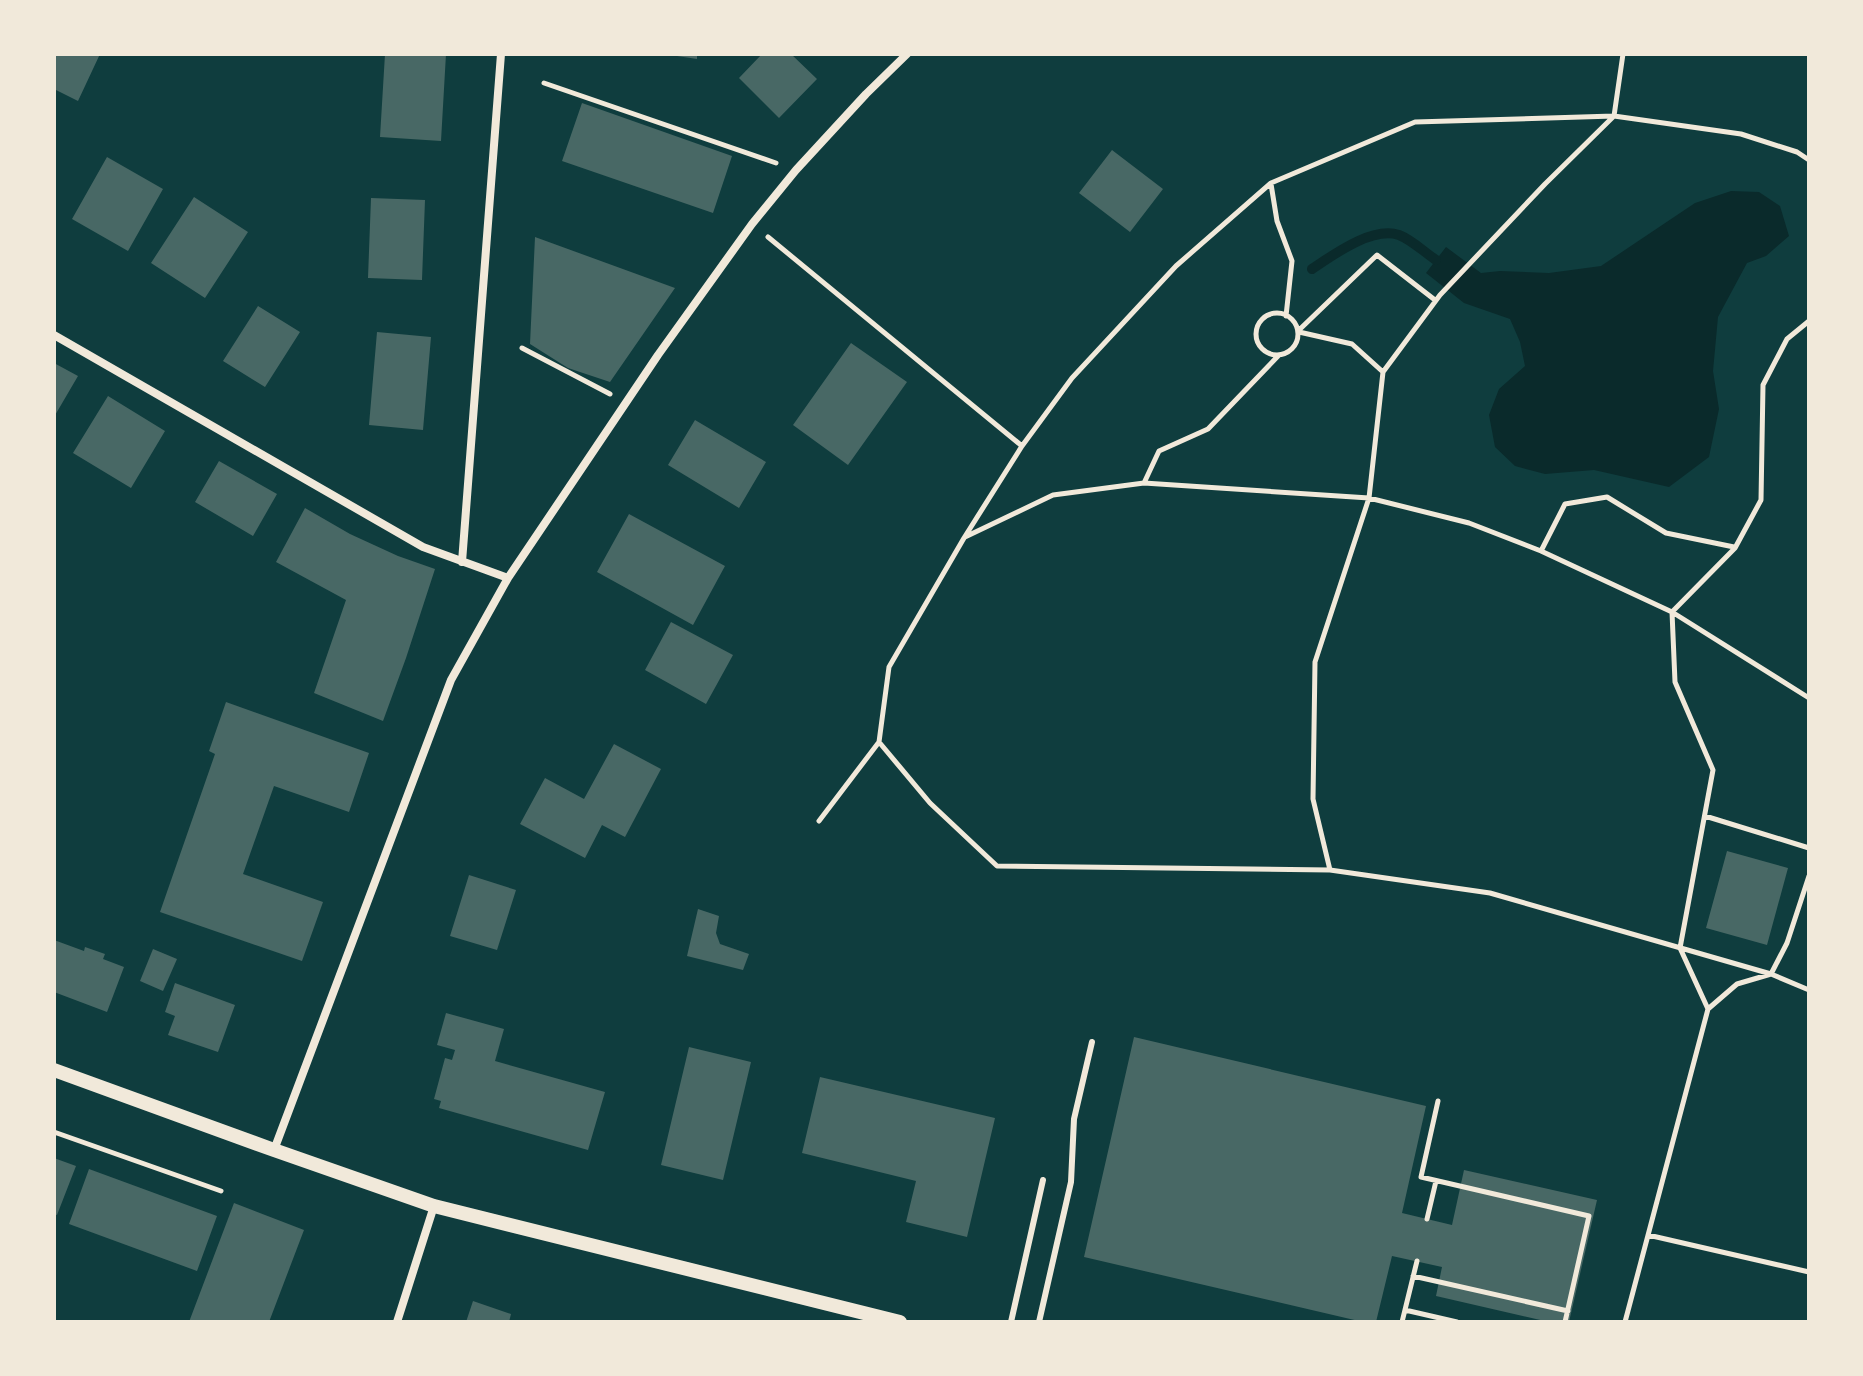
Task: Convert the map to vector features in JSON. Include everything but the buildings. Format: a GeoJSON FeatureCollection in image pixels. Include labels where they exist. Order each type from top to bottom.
{"type":"FeatureCollection","features":[{"type":"Feature","properties":{"kind":"street"},"geometry":{"type":"LineString","coordinates":[[462,562],[501,54]]}},
{"type":"Feature","properties":{"kind":"street"},"geometry":{"type":"LineString","coordinates":[[274,1150],[451,680],[508,578],[626,402],[752,224],[796,170],[907,54]]}},
{"type":"Feature","properties":{"kind":"street"},"geometry":{"type":"LineString","coordinates":[[54,335],[423,547],[508,578]]}},
{"type":"Feature","properties":{"kind":"street"},"geometry":{"type":"LineString","coordinates":[[54,1070],[434,1206],[900,1322]]}},
{"type":"Feature","properties":{"kind":"street"},"geometry":{"type":"LineString","coordinates":[[397,1322],[434,1206]]}},
{"type":"Feature","properties":{"kind":"lane"},"geometry":{"type":"LineString","coordinates":[[1039,1322],[1071,1182],[1074,1119],[1092,1042]]}},
{"type":"Feature","properties":{"kind":"lane"},"geometry":{"type":"LineString","coordinates":[[1011,1322],[1043,1180]]}},
{"type":"Feature","properties":{"kind":"path"},"geometry":{"type":"LineString","coordinates":[[1330,870],[1313,799],[1315,662],[1369,498],[1383,372],[1437,298],[1614,116],[1623,54]]}},
{"type":"Feature","properties":{"kind":"path"},"geometry":{"type":"LineString","coordinates":[[544,83],[796,170]]}},
{"type":"Feature","properties":{"kind":"path"},"geometry":{"type":"LineString","coordinates":[[819,821],[879,742],[889,667],[1022,446],[1072,378],[1176,266],[1271,183],[1415,122],[1614,116],[1741,134],[1797,152],[1809,160]]}},
{"type":"Feature","properties":{"kind":"path"},"geometry":{"type":"LineString","coordinates":[[1271,183],[1277,221],[1292,261],[1286,316]]}},
{"type":"Feature","properties":{"kind":"path"},"geometry":{"type":"LineString","coordinates":[[752,224],[1022,446]]}},
{"type":"Feature","properties":{"kind":"path"},"geometry":{"type":"LineString","coordinates":[[1383,372],[1352,344],[1298,331],[1292,319],[1286,316],[1266,316],[1257,327],[1256,335],[1261,348],[1270,355],[1291,351],[1298,331],[1377,255],[1437,298]]}},
{"type":"Feature","properties":{"kind":"path"},"geometry":{"type":"LineString","coordinates":[[1708,1009],[1680,948],[1713,770],[1675,682],[1672,612],[1735,548],[1761,500],[1763,385],[1787,339],[1809,321]]}},
{"type":"Feature","properties":{"kind":"path"},"geometry":{"type":"LineString","coordinates":[[522,348],[626,402]]}},
{"type":"Feature","properties":{"kind":"path"},"geometry":{"type":"LineString","coordinates":[[1144,483],[1159,451],[1208,429],[1279,355]]}},
{"type":"Feature","properties":{"kind":"path"},"geometry":{"type":"LineString","coordinates":[[964,538],[1053,495],[1144,483],[1369,498],[1469,523],[1541,551],[1672,612],[1809,698]]}},
{"type":"Feature","properties":{"kind":"path"},"geometry":{"type":"LineString","coordinates":[[1541,551],[1565,504],[1607,497],[1666,533],[1735,548]]}},
{"type":"Feature","properties":{"kind":"path"},"geometry":{"type":"LineString","coordinates":[[879,742],[930,803],[997,866],[1330,870],[1490,893],[1771,974],[1809,990]]}},
{"type":"Feature","properties":{"kind":"path"},"geometry":{"type":"LineString","coordinates":[[1705,816],[1809,848]]}},
{"type":"Feature","properties":{"kind":"path"},"geometry":{"type":"LineString","coordinates":[[1625,1322],[1708,1009],[1737,984],[1771,974],[1787,943],[1809,876]]}},
{"type":"Feature","properties":{"kind":"path"},"geometry":{"type":"LineString","coordinates":[[1438,1101],[1421,1177],[1589,1216],[1565,1322]]}},
{"type":"Feature","properties":{"kind":"path"},"geometry":{"type":"LineString","coordinates":[[54,1132],[221,1191]]}},
{"type":"Feature","properties":{"kind":"path"},"geometry":{"type":"LineString","coordinates":[[1427,1219],[1436,1181]]}},
{"type":"Feature","properties":{"kind":"path"},"geometry":{"type":"LineString","coordinates":[[1648,1235],[1809,1272]]}},
{"type":"Feature","properties":{"kind":"path"},"geometry":{"type":"LineString","coordinates":[[1402,1322],[1417,1261]]}},
{"type":"Feature","properties":{"kind":"path"},"geometry":{"type":"LineString","coordinates":[[1413,1276],[1568,1311]]}},
{"type":"Feature","properties":{"kind":"path"},"geometry":{"type":"LineString","coordinates":[[1405,1310],[1457,1322]]}},
{"type":"Feature","properties":{"kind":"path"},"geometry":{"type":"LineString","coordinates":[[1421,1322],[1423,1314]]}},
{"type":"Feature","properties":{"kind":"water"},"geometry":{"type":"Polygon","coordinates":[[[1731,191],[1759,192],[1780,206],[1789,236],[1766,256],[1747,263],[1718,317],[1713,371],[1719,409],[1709,457],[1669,487],[1594,470],[1545,474],[1515,466],[1495,447],[1489,415],[1499,389],[1525,366],[1520,342],[1510,319],[1464,303],[1426,273],[1446,247],[1481,273],[1549,273],[1601,266],[1695,203],[1731,191]]]}},
{"type":"Feature","properties":{"kind":"waterway"},"geometry":{"type":"LineString","coordinates":[[1312,269],[1353,243],[1388,233],[1404,237],[1436,260]]}}]}
